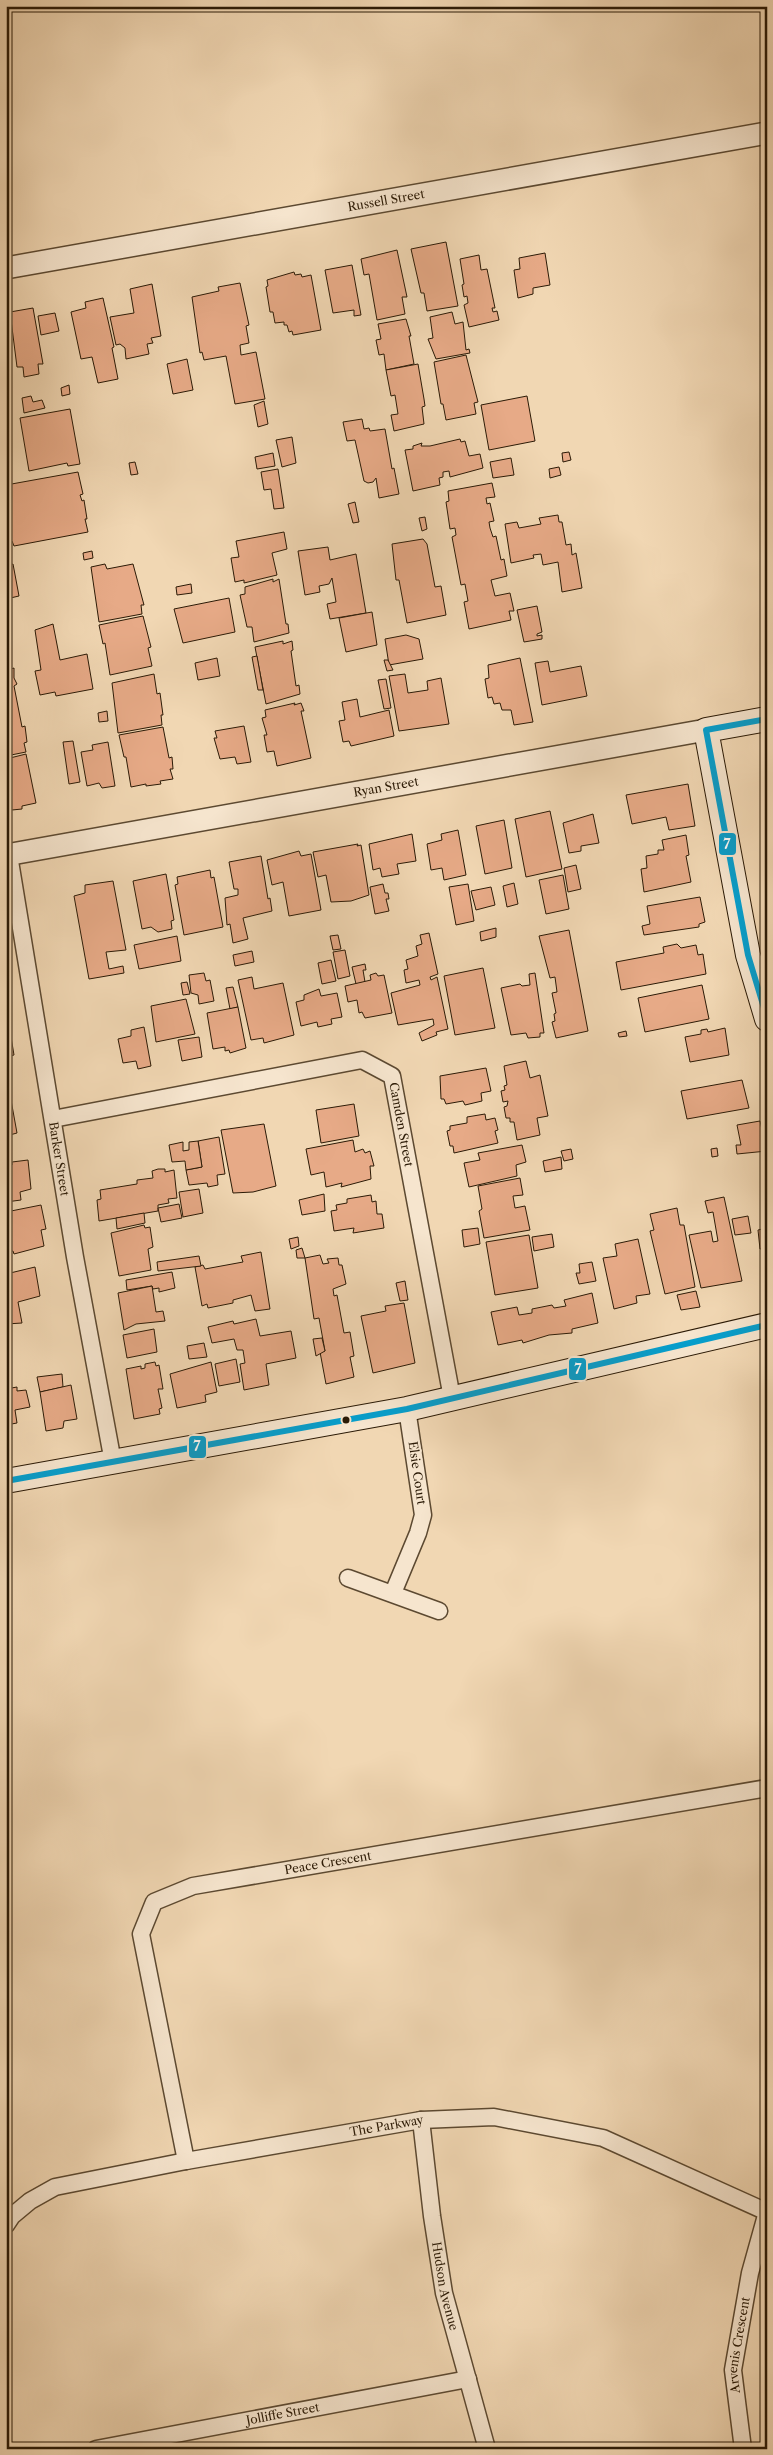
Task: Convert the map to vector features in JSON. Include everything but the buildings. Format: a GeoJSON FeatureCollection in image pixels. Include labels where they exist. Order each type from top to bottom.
{"type":"FeatureCollection","features":[{"type":"Feature","properties":{"kind":"main road","name":"Ryan Street"},"geometry":{"type":"LineString","coordinates":[[706,730],[767,719]]}},
{"type":"Feature","properties":{"kind":"main road"},"geometry":{"type":"LineString","coordinates":[[706,730],[748,955],[767,1019]]}},
{"type":"Feature","properties":{"kind":"main road"},"geometry":{"type":"LineString","coordinates":[[6,1481],[407,1408],[767,1325]]}},
{"type":"Feature","properties":{"kind":"street","name":"Russell Street"},"geometry":{"type":"LineString","coordinates":[[6,268],[767,133]]}},
{"type":"Feature","properties":{"kind":"street","name":"Ryan Street"},"geometry":{"type":"LineString","coordinates":[[7,855],[706,730]]}},
{"type":"Feature","properties":{"kind":"street","name":"Barker Street"},"geometry":{"type":"LineString","coordinates":[[7,855],[75,1257],[113,1462]]}},
{"type":"Feature","properties":{"kind":"street","name":"Camden Street"},"geometry":{"type":"LineString","coordinates":[[53,1119],[362,1060],[392,1076],[452,1398]]}},
{"type":"Feature","properties":{"kind":"street","name":"Elsie Court"},"geometry":{"type":"LineString","coordinates":[[393,1593],[418,1533],[423,1515],[407,1408]]}},
{"type":"Feature","properties":{"kind":"street"},"geometry":{"type":"LineString","coordinates":[[348,1578],[440,1611]]}},
{"type":"Feature","properties":{"kind":"street","name":"Peace Crescent"},"geometry":{"type":"LineString","coordinates":[[186,2161],[141,1934],[154,1902],[193,1886],[767,1788]]}},
{"type":"Feature","properties":{"kind":"street","name":"The Parkway"},"geometry":{"type":"LineString","coordinates":[[6,2225],[12,2216],[30,2201],[54,2187],[186,2161],[421,2120],[494,2117],[603,2138],[767,2212]]}},
{"type":"Feature","properties":{"kind":"street","name":"Hudson Avenue"},"geometry":{"type":"LineString","coordinates":[[421,2120],[432,2216],[444,2293],[487,2449]]}},
{"type":"Feature","properties":{"kind":"street","name":"Arvenis Crescent"},"geometry":{"type":"LineString","coordinates":[[743,2449],[733,2370],[750,2273],[767,2212]]}},
{"type":"Feature","properties":{"kind":"street","name":"Jolliffe Street"},"geometry":{"type":"LineString","coordinates":[[96,2449],[468,2379]]}},
{"type":"Feature","properties":{"kind":"transit line","name":"7"},"geometry":{"type":"LineString","coordinates":[[767,719],[706,730],[748,955],[767,1018]]}},
{"type":"Feature","properties":{"kind":"transit line","name":"7"},"geometry":{"type":"LineString","coordinates":[[6,1481],[407,1409],[767,1325]]}}]}
